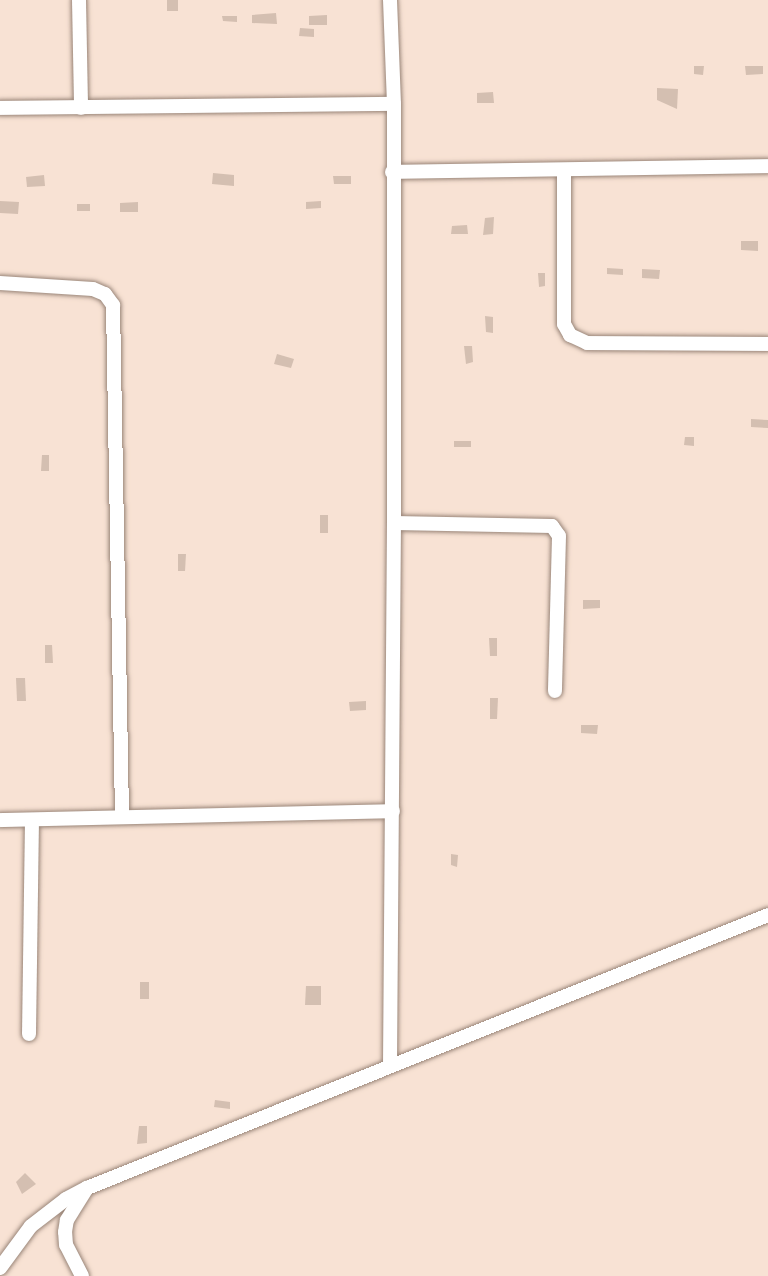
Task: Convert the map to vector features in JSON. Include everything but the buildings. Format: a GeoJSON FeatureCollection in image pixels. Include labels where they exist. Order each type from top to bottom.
{"type":"FeatureCollection","features":[{"type":"Feature","properties":{"kind":"street"},"geometry":{"type":"LineString","coordinates":[[79,0],[81,108]]}},
{"type":"Feature","properties":{"kind":"street"},"geometry":{"type":"LineString","coordinates":[[390,0],[394,104],[393,811],[390,1066]]}},
{"type":"Feature","properties":{"kind":"street"},"geometry":{"type":"LineString","coordinates":[[0,108],[394,104]]}},
{"type":"Feature","properties":{"kind":"street"},"geometry":{"type":"LineString","coordinates":[[393,172],[768,166]]}},
{"type":"Feature","properties":{"kind":"street"},"geometry":{"type":"LineString","coordinates":[[564,171],[564,324],[570,335],[587,344],[768,344]]}},
{"type":"Feature","properties":{"kind":"street"},"geometry":{"type":"LineString","coordinates":[[0,283],[93,289],[105,294],[113,305],[122,817]]}},
{"type":"Feature","properties":{"kind":"street"},"geometry":{"type":"LineString","coordinates":[[394,523],[552,526],[559,536],[555,691]]}},
{"type":"Feature","properties":{"kind":"street"},"geometry":{"type":"LineString","coordinates":[[0,820],[393,811]]}},
{"type":"Feature","properties":{"kind":"street"},"geometry":{"type":"LineString","coordinates":[[28,1034],[32,820]]}},
{"type":"Feature","properties":{"kind":"street"},"geometry":{"type":"LineString","coordinates":[[0,1268],[31,1226],[66,1199],[87,1188],[768,915]]}},
{"type":"Feature","properties":{"kind":"street"},"geometry":{"type":"LineString","coordinates":[[82,1276],[66,1245],[65,1232],[87,1188]]}}]}
